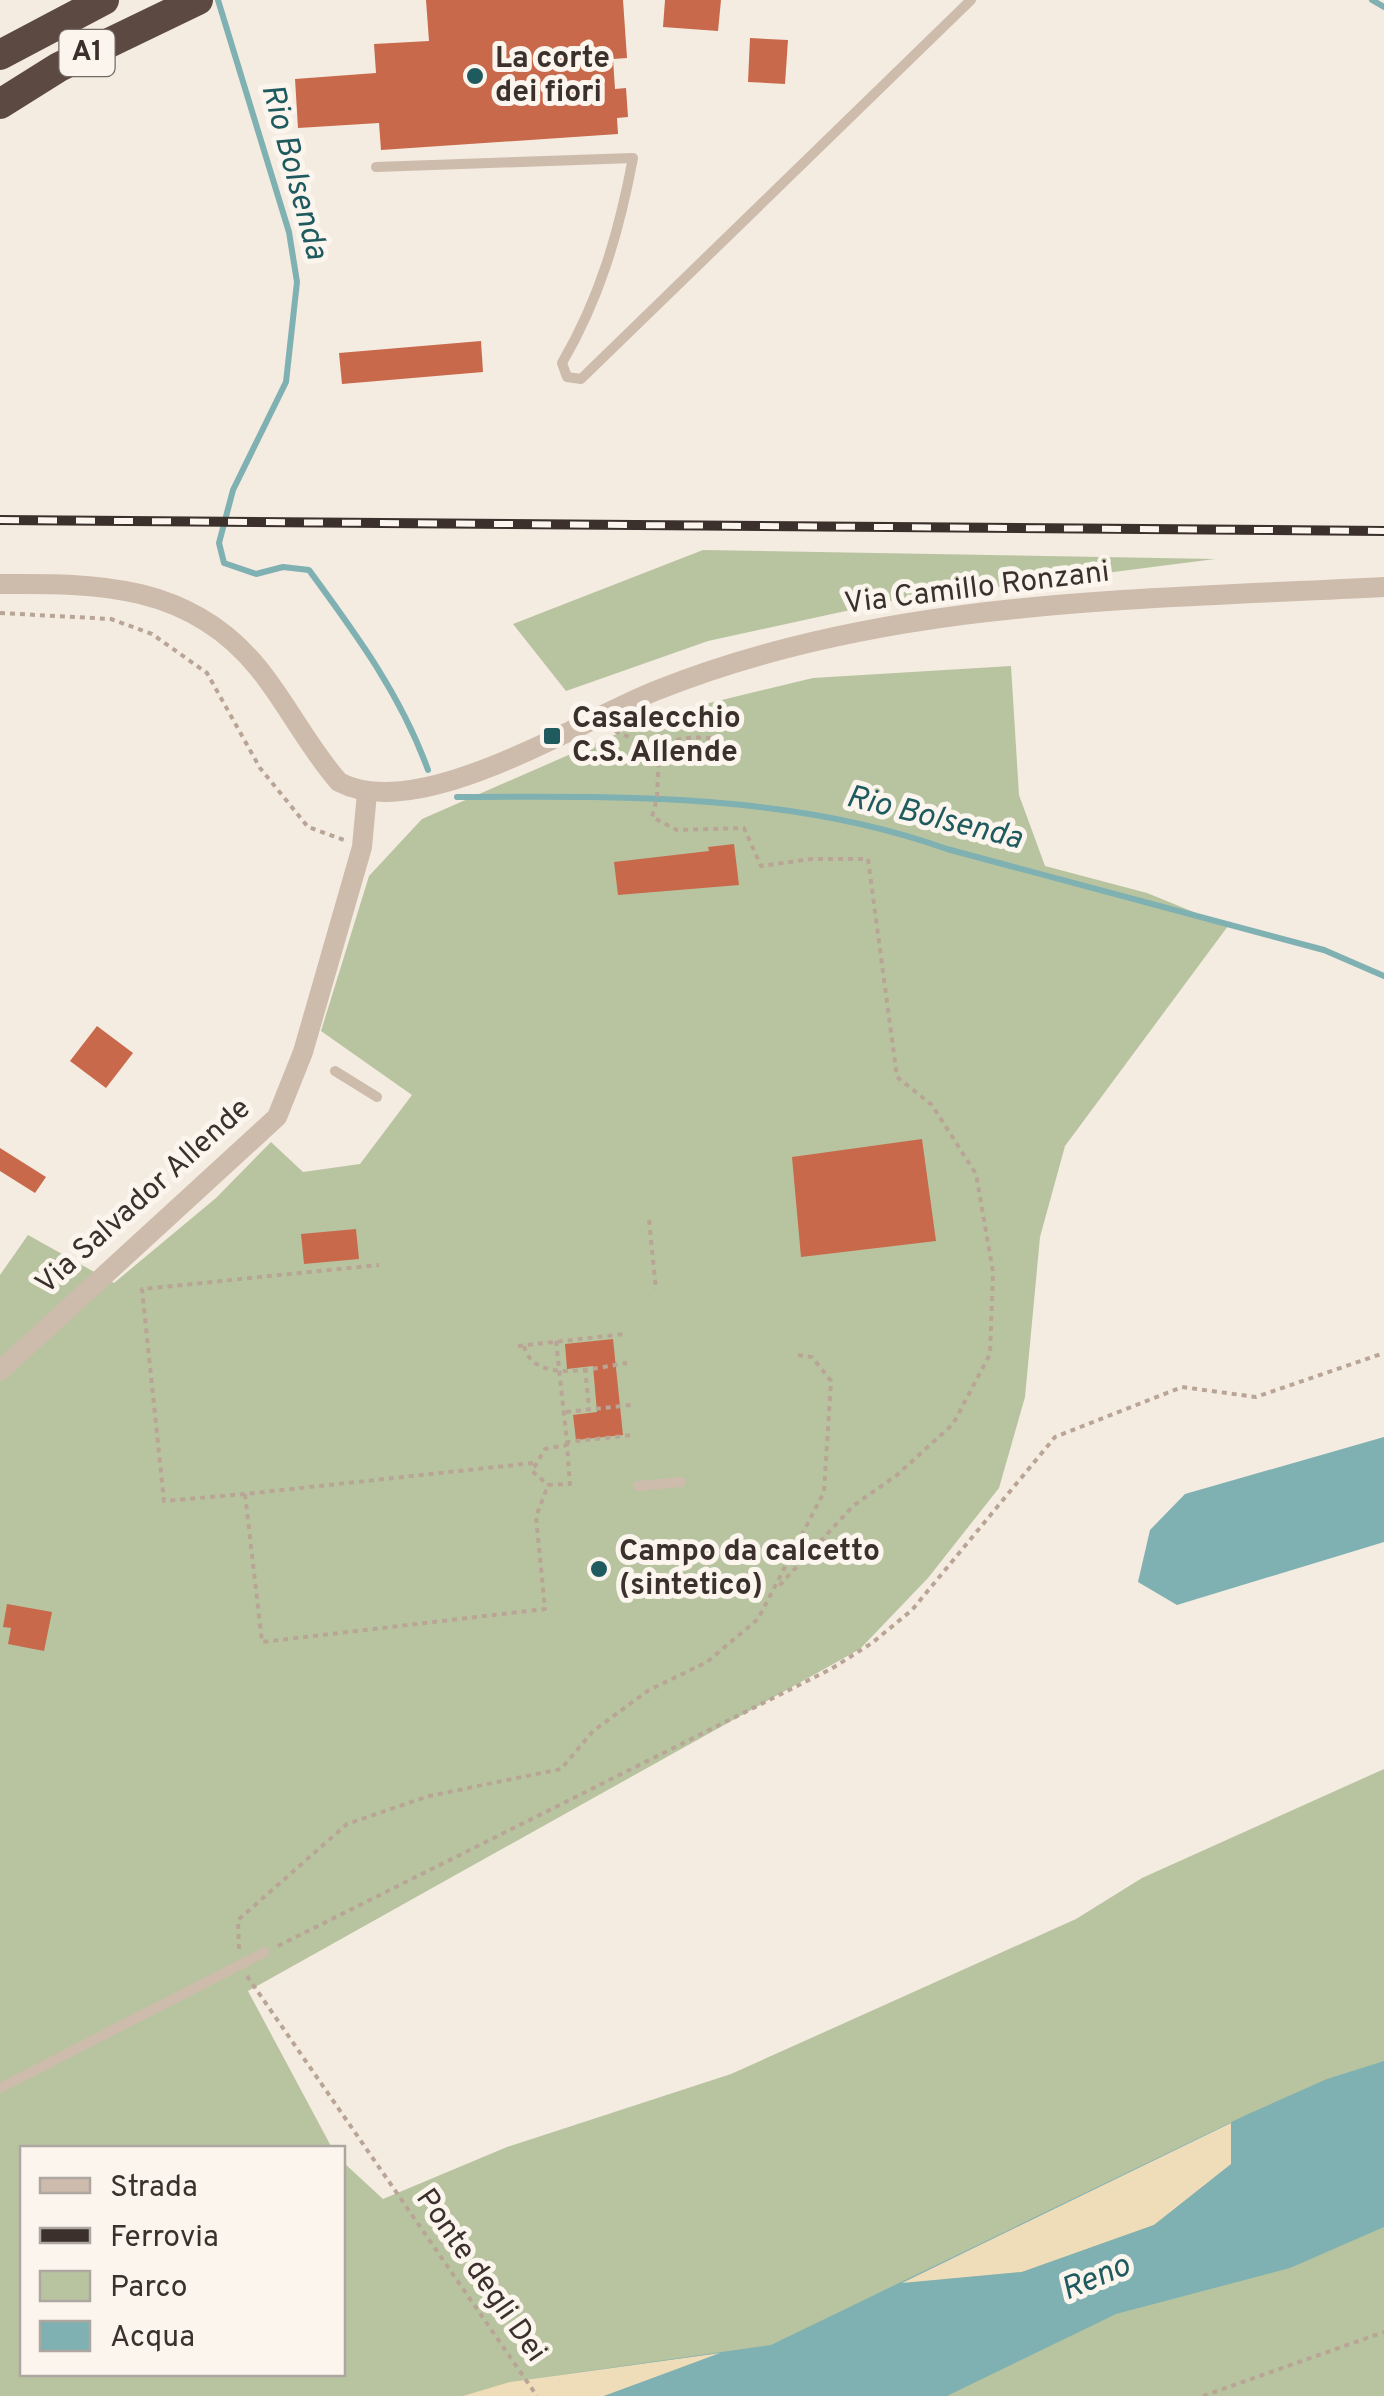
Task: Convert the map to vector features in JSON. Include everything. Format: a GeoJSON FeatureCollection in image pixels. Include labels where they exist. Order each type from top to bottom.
{"type":"FeatureCollection","features":[{"type":"Feature","properties":{"kind":"highway","name":"A1"},"geometry":{"type":"LineString","coordinates":[[0,55],[104,0]]}},
{"type":"Feature","properties":{"kind":"highway","name":"A1"},"geometry":{"type":"LineString","coordinates":[[0,104],[60,67],[188,4]]}},
{"type":"Feature","properties":{"kind":"street"},"geometry":{"type":"LineString","coordinates":[[0,584],[121,587],[158,597],[218,628],[259,669],[338,782],[367,794]]}},
{"type":"Feature","properties":{"kind":"street","name":"Via Camillo Ronzani"},"geometry":{"type":"LineString","coordinates":[[367,794],[425,790],[729,665],[852,631],[1076,604],[1384,587]]}},
{"type":"Feature","properties":{"kind":"street","name":"Via Salvador Allende"},"geometry":{"type":"LineString","coordinates":[[0,1371],[277,1117],[303,1052],[362,847],[367,794]]}},
{"type":"Feature","properties":{"kind":"lane"},"geometry":{"type":"LineString","coordinates":[[376,167],[632,158],[611,258],[590,311],[562,363],[567,377],[580,379],[971,0]]}},
{"type":"Feature","properties":{"kind":"lane"},"geometry":{"type":"LineString","coordinates":[[335,1071],[376,1097]]}},
{"type":"Feature","properties":{"kind":"lane"},"geometry":{"type":"LineString","coordinates":[[638,1486],[681,1482]]}},
{"type":"Feature","properties":{"kind":"lane"},"geometry":{"type":"LineString","coordinates":[[0,2088],[265,1952]]}},
{"type":"Feature","properties":{"kind":"path"},"geometry":{"type":"LineString","coordinates":[[0,613],[111,618],[152,634],[207,673],[260,768],[308,827],[362,847]]}},
{"type":"Feature","properties":{"kind":"path"},"geometry":{"type":"LineString","coordinates":[[587,721],[659,750]]}},
{"type":"Feature","properties":{"kind":"path"},"geometry":{"type":"LineString","coordinates":[[725,739],[686,737],[670,740],[659,750],[658,798],[652,817],[677,830],[744,828],[761,866],[811,859],[868,859],[897,1077],[932,1106],[976,1174],[993,1272],[990,1354],[953,1424],[897,1475],[853,1506],[776,1590]]}},
{"type":"Feature","properties":{"kind":"path"},"geometry":{"type":"LineString","coordinates":[[649,1220],[656,1290]]}},
{"type":"Feature","properties":{"kind":"path"},"geometry":{"type":"LineString","coordinates":[[379,1265],[142,1289],[164,1501],[533,1463]]}},
{"type":"Feature","properties":{"kind":"path"},"geometry":{"type":"LineString","coordinates":[[625,1334],[521,1346],[533,1361],[560,1371],[627,1364]]}},
{"type":"Feature","properties":{"kind":"path"},"geometry":{"type":"LineString","coordinates":[[556,1341],[560,1371],[564,1412],[566,1443],[570,1484],[548,1485],[538,1481],[532,1471],[533,1463],[545,1449],[566,1443],[633,1434]]}},
{"type":"Feature","properties":{"kind":"path"},"geometry":{"type":"LineString","coordinates":[[265,1952],[831,1668],[872,1643],[912,1610],[1055,1436],[1182,1387],[1256,1397],[1384,1353]]}},
{"type":"Feature","properties":{"kind":"path"},"geometry":{"type":"LineString","coordinates":[[240,1966],[238,1920],[347,1824],[429,1796],[560,1769],[592,1730],[650,1690],[706,1662],[758,1619],[824,1492],[832,1381],[812,1357],[798,1355]]}},
{"type":"Feature","properties":{"kind":"path"},"geometry":{"type":"LineString","coordinates":[[585,1368],[589,1409]]}},
{"type":"Feature","properties":{"kind":"path"},"geometry":{"type":"LineString","coordinates":[[564,1412],[630,1405]]}},
{"type":"Feature","properties":{"kind":"path"},"geometry":{"type":"LineString","coordinates":[[246,1494],[262,1642],[545,1609],[536,1518],[548,1485]]}},
{"type":"Feature","properties":{"kind":"path","name":"Ponte degli Dei"},"geometry":{"type":"LineString","coordinates":[[240,1966],[537,2396]]}},
{"type":"Feature","properties":{"kind":"path"},"geometry":{"type":"LineString","coordinates":[[1203,2396],[1384,2332]]}},
{"type":"Feature","properties":{"kind":"green space"},"geometry":{"type":"Polygon","coordinates":[[[703,550],[1215,559],[896,600],[708,641],[566,691],[513,624],[703,550]]]}},
{"type":"Feature","properties":{"kind":"green space"},"geometry":{"type":"Polygon","coordinates":[[[1011,666],[1019,795],[1045,866],[1147,893],[1228,926],[1065,1146],[1040,1237],[1025,1397],[999,1488],[928,1578],[860,1649],[248,1991],[331,2146],[20,2146],[20,2376],[345,2376],[345,2164],[383,2199],[507,2147],[731,2074],[1076,1919],[1142,1878],[1384,1769],[1384,2396],[0,2396],[0,1275],[28,1235],[114,1283],[216,1198],[271,1142],[303,1172],[360,1164],[412,1095],[321,1031],[369,876],[422,819],[660,715],[813,678],[1011,666]]]}},
{"type":"Feature","properties":{"kind":"sand"},"geometry":{"type":"Polygon","coordinates":[[[1232,2122],[1232,2164],[1154,2225],[1022,2272],[898,2284],[1232,2122]]]}},
{"type":"Feature","properties":{"kind":"sand"},"geometry":{"type":"Polygon","coordinates":[[[727,2352],[604,2396],[463,2396],[510,2382],[727,2352]]]}},
{"type":"Feature","properties":{"kind":"water"},"geometry":{"type":"Polygon","coordinates":[[[1384,1437],[1384,1542],[1177,1605],[1138,1582],[1150,1530],[1185,1494],[1384,1437]]]}},
{"type":"Feature","properties":{"kind":"water","name":"Reno"},"geometry":{"type":"Polygon","coordinates":[[[1384,2061],[1384,2227],[1290,2268],[1116,2314],[947,2396],[604,2396],[720,2353],[510,2382],[771,2345],[1246,2115],[1327,2079],[1384,2061]],[[1231,2123],[902,2283],[1022,2272],[1154,2225],[1231,2164],[1231,2123]]]}},
{"type":"Feature","properties":{"kind":"building","name":"La corte dei fiori"},"geometry":{"type":"Polygon","coordinates":[[[426,0],[623,0],[627,58],[613,59],[615,89],[626,88],[628,117],[617,118],[618,134],[381,150],[379,123],[298,128],[295,79],[376,73],[374,44],[429,41],[426,0]]]}},
{"type":"Feature","properties":{"kind":"building"},"geometry":{"type":"Polygon","coordinates":[[[665,0],[721,0],[718,31],[663,27],[665,0]]]}},
{"type":"Feature","properties":{"kind":"building"},"geometry":{"type":"Polygon","coordinates":[[[750,38],[788,40],[785,84],[748,82],[750,38]]]}},
{"type":"Feature","properties":{"kind":"building"},"geometry":{"type":"Polygon","coordinates":[[[481,341],[483,372],[342,384],[339,353],[481,341]]]}},
{"type":"Feature","properties":{"kind":"building"},"geometry":{"type":"Polygon","coordinates":[[[734,844],[739,885],[618,895],[614,862],[709,851],[708,847],[734,844]]]}},
{"type":"Feature","properties":{"kind":"building"},"geometry":{"type":"Polygon","coordinates":[[[97,1026],[133,1053],[106,1088],[70,1061],[97,1026]]]}},
{"type":"Feature","properties":{"kind":"building"},"geometry":{"type":"Polygon","coordinates":[[[922,1139],[936,1241],[801,1257],[792,1157],[922,1139]]]}},
{"type":"Feature","properties":{"kind":"building"},"geometry":{"type":"Polygon","coordinates":[[[0,1148],[46,1177],[35,1193],[0,1171],[0,1148]]]}},
{"type":"Feature","properties":{"kind":"building"},"geometry":{"type":"Polygon","coordinates":[[[356,1229],[359,1259],[304,1264],[301,1234],[356,1229]]]}},
{"type":"Feature","properties":{"kind":"building"},"geometry":{"type":"Polygon","coordinates":[[[613,1339],[623,1435],[576,1440],[573,1415],[597,1412],[593,1366],[567,1369],[565,1344],[613,1339]]]}},
{"type":"Feature","properties":{"kind":"building"},"geometry":{"type":"Polygon","coordinates":[[[7,1604],[52,1612],[44,1651],[8,1644],[11,1628],[3,1627],[7,1604]]]}},
{"type":"Feature","properties":{"kind":"waterway","name":"Rio Bolsenda"},"geometry":{"type":"LineString","coordinates":[[218,0],[289,232],[297,282],[286,382],[233,490],[219,543],[224,563],[256,574],[283,567],[309,570],[391,691],[428,770]]}},
{"type":"Feature","properties":{"kind":"waterway"},"geometry":{"type":"LineString","coordinates":[[1372,0],[1384,7]]}},
{"type":"Feature","properties":{"kind":"waterway","name":"Rio Bolsenda"},"geometry":{"type":"LineString","coordinates":[[457,797],[643,798],[828,817],[1324,950],[1384,976]]}},
{"type":"Feature","properties":{"kind":"railway"},"geometry":{"type":"LineString","coordinates":[[0,520],[1384,531]]}},
{"type":"Feature","properties":{"kind":"place","name":"La corte dei fiori"},"geometry":{"type":"Point","coordinates":[475,76]}},
{"type":"Feature","properties":{"kind":"place","name":"Casalecchio C.S. Allende"},"geometry":{"type":"Point","coordinates":[552,736]}},
{"type":"Feature","properties":{"kind":"place","name":"Campo da calcetto (sintetico)"},"geometry":{"type":"Point","coordinates":[599,1569]}}]}
